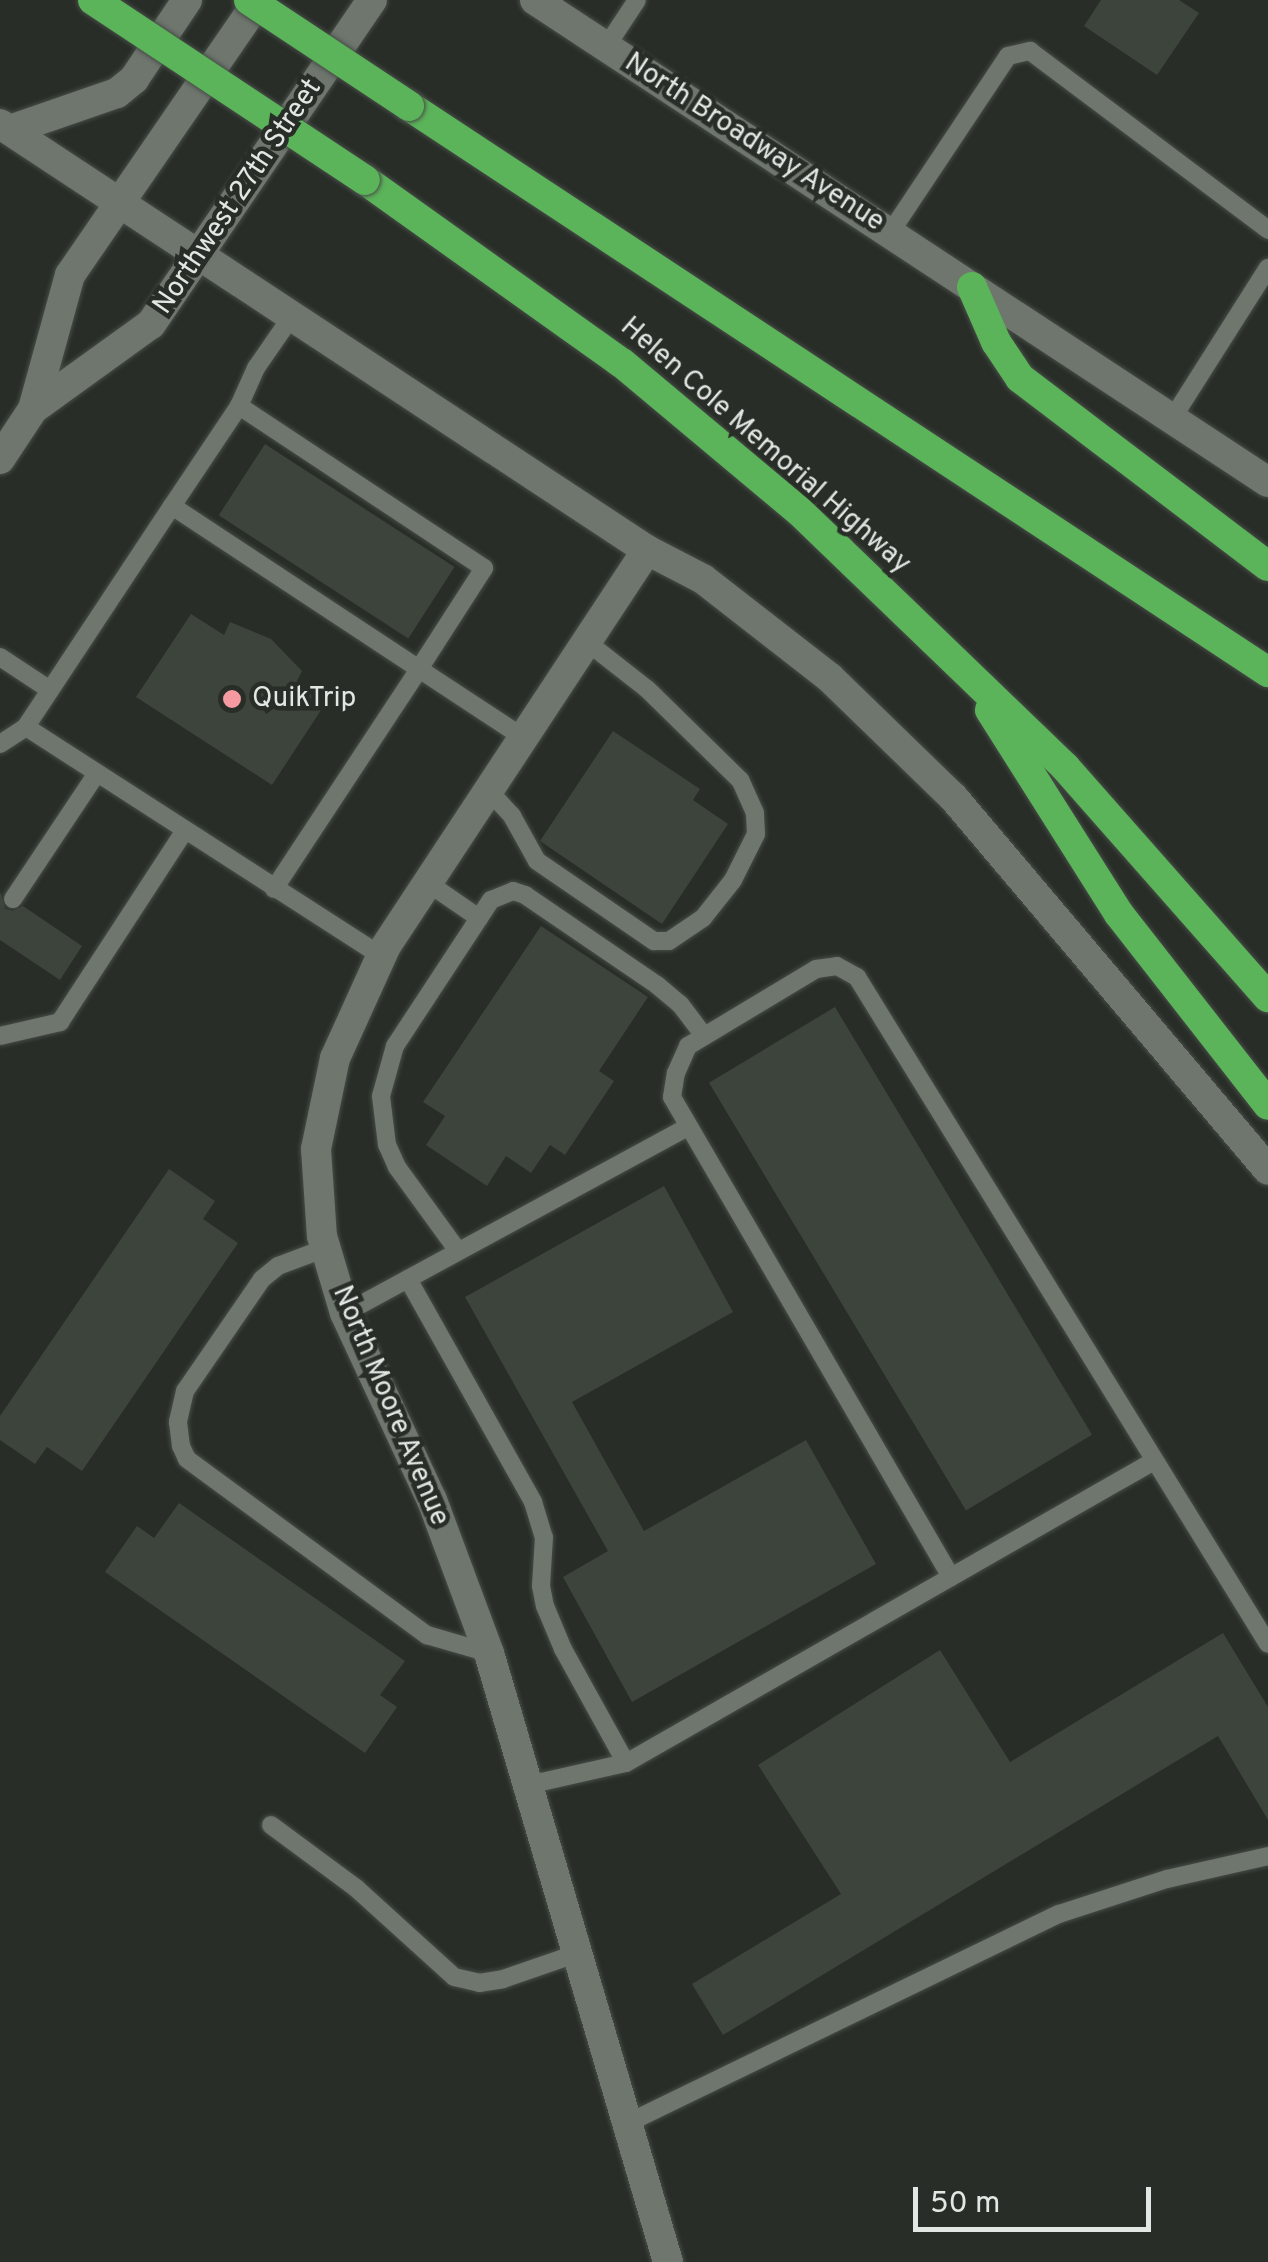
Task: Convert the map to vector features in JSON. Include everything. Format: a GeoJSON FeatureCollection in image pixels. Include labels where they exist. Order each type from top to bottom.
{"type":"FeatureCollection","features":[{"type":"Feature","properties":{"kind":"highway","name":"Helen Cole Memorial Highway"},"geometry":{"type":"LineString","coordinates":[[94,0],[366,180],[622,363],[706,431],[959,660],[1065,767],[1268,996]]}},
{"type":"Feature","properties":{"kind":"highway"},"geometry":{"type":"LineString","coordinates":[[249,0],[1268,672]]}},
{"type":"Feature","properties":{"kind":"highway"},"geometry":{"type":"LineString","coordinates":[[972,286],[996,342],[1020,378],[1268,566]]}},
{"type":"Feature","properties":{"kind":"highway"},"geometry":{"type":"LineString","coordinates":[[959,660],[1119,914],[1268,1105]]}},
{"type":"Feature","properties":{"kind":"main road"},"geometry":{"type":"LineString","coordinates":[[5,127],[117,93],[134,78],[187,0]]}},
{"type":"Feature","properties":{"kind":"main road","name":"Northwest 27th Street"},"geometry":{"type":"LineString","coordinates":[[34,409],[70,275],[259,0]]}},
{"type":"Feature","properties":{"kind":"main road","name":"Northwest 27th Street"},"geometry":{"type":"LineString","coordinates":[[0,458],[34,409],[151,324],[372,0]]}},
{"type":"Feature","properties":{"kind":"main road","name":"North Broadway Avenue"},"geometry":{"type":"LineString","coordinates":[[536,0],[1268,482]]}},
{"type":"Feature","properties":{"kind":"main road"},"geometry":{"type":"LineString","coordinates":[[5,127],[647,550],[703,579],[766,624],[885,726],[953,797],[1268,1170]]}},
{"type":"Feature","properties":{"kind":"main road","name":"North Moore Avenue"},"geometry":{"type":"LineString","coordinates":[[647,550],[380,956],[348,1022],[322,1106],[316,1149],[326,1248],[345,1313],[432,1500],[489,1654],[668,2262]]}},
{"type":"Feature","properties":{"kind":"lane"},"geometry":{"type":"LineString","coordinates":[[606,46],[637,0]]}},
{"type":"Feature","properties":{"kind":"lane"},"geometry":{"type":"LineString","coordinates":[[890,233],[1008,56],[1030,51],[1268,230]]}},
{"type":"Feature","properties":{"kind":"lane"},"geometry":{"type":"LineString","coordinates":[[1172,419],[1268,268]]}},
{"type":"Feature","properties":{"kind":"lane"},"geometry":{"type":"LineString","coordinates":[[0,744],[26,727],[239,406],[256,368],[292,316]]}},
{"type":"Feature","properties":{"kind":"lane"},"geometry":{"type":"LineString","coordinates":[[239,406],[302,458],[341,484],[421,536],[484,568],[274,888]]}},
{"type":"Feature","properties":{"kind":"lane"},"geometry":{"type":"LineString","coordinates":[[172,506],[285,569],[365,622],[420,669],[524,738]]}},
{"type":"Feature","properties":{"kind":"lane"},"geometry":{"type":"LineString","coordinates":[[489,791],[512,816],[536,861],[654,941],[669,941],[704,918],[733,880],[756,834],[755,812],[740,780],[647,689],[587,642]]}},
{"type":"Feature","properties":{"kind":"lane"},"geometry":{"type":"LineString","coordinates":[[0,656],[50,690]]}},
{"type":"Feature","properties":{"kind":"lane"},"geometry":{"type":"LineString","coordinates":[[26,727],[380,956]]}},
{"type":"Feature","properties":{"kind":"lane"},"geometry":{"type":"LineString","coordinates":[[13,900],[97,773]]}},
{"type":"Feature","properties":{"kind":"lane"},"geometry":{"type":"LineString","coordinates":[[0,1036],[60,1022],[185,830]]}},
{"type":"Feature","properties":{"kind":"lane"},"geometry":{"type":"LineString","coordinates":[[428,883],[479,918]]}},
{"type":"Feature","properties":{"kind":"lane"},"geometry":{"type":"LineString","coordinates":[[458,1252],[397,1167],[387,1145],[380,1096],[395,1046],[499,894],[513,891],[525,895],[657,985],[680,1004],[704,1036]]}},
{"type":"Feature","properties":{"kind":"lane"},"geometry":{"type":"LineString","coordinates":[[951,1577],[686,1128],[672,1097],[676,1073],[688,1046],[816,969],[836,966],[857,977],[1268,1644]]}},
{"type":"Feature","properties":{"kind":"lane"},"geometry":{"type":"LineString","coordinates":[[345,1313],[686,1128]]}},
{"type":"Feature","properties":{"kind":"lane"},"geometry":{"type":"LineString","coordinates":[[326,1248],[278,1266],[262,1279],[185,1391],[178,1422],[181,1446],[187,1459],[427,1635],[489,1654]]}},
{"type":"Feature","properties":{"kind":"lane"},"geometry":{"type":"LineString","coordinates":[[408,1279],[533,1502],[544,1537],[545,1606],[563,1649],[626,1764]]}},
{"type":"Feature","properties":{"kind":"lane"},"geometry":{"type":"LineString","coordinates":[[528,1784],[626,1764],[1154,1461]]}},
{"type":"Feature","properties":{"kind":"lane"},"geometry":{"type":"LineString","coordinates":[[271,1824],[356,1888],[454,1977],[479,1983],[503,1979],[578,1953]]}},
{"type":"Feature","properties":{"kind":"lane"},"geometry":{"type":"LineString","coordinates":[[628,2123],[1059,1914],[1167,1880],[1268,1856]]}},
{"type":"Feature","properties":{"kind":"building"},"geometry":{"type":"Polygon","coordinates":[[[1101,0],[1179,0],[1199,13],[1157,75],[1084,26],[1101,0]]]}},
{"type":"Feature","properties":{"kind":"building","name":"QuikTrip"},"geometry":{"type":"Polygon","coordinates":[[[265,444],[455,567],[408,638],[219,515],[265,444]]]}},
{"type":"Feature","properties":{"kind":"building","name":"QuikTrip"},"geometry":{"type":"Polygon","coordinates":[[[191,614],[224,635],[230,622],[271,639],[302,671],[297,681],[327,701],[272,785],[136,697],[191,614]]]}},
{"type":"Feature","properties":{"kind":"building"},"geometry":{"type":"Polygon","coordinates":[[[613,731],[700,789],[693,800],[728,824],[662,924],[540,841],[613,731]]]}},
{"type":"Feature","properties":{"kind":"building"},"geometry":{"type":"Polygon","coordinates":[[[0,891],[5,909],[13,911],[23,906],[82,946],[60,980],[0,940],[0,891]]]}},
{"type":"Feature","properties":{"kind":"building"},"geometry":{"type":"Polygon","coordinates":[[[541,926],[648,997],[599,1071],[614,1081],[565,1155],[550,1145],[531,1173],[506,1156],[487,1186],[426,1145],[445,1116],[423,1102],[541,926]]]}},
{"type":"Feature","properties":{"kind":"building"},"geometry":{"type":"Polygon","coordinates":[[[835,1007],[1092,1435],[966,1510],[709,1083],[835,1007]]]}},
{"type":"Feature","properties":{"kind":"building"},"geometry":{"type":"Polygon","coordinates":[[[169,1169],[215,1201],[203,1219],[238,1243],[82,1471],[47,1447],[35,1464],[0,1440],[0,1416],[169,1169]]]}},
{"type":"Feature","properties":{"kind":"building"},"geometry":{"type":"Polygon","coordinates":[[[664,1186],[733,1312],[572,1402],[644,1531],[806,1440],[876,1564],[632,1702],[563,1577],[608,1551],[465,1297],[664,1186]]]}},
{"type":"Feature","properties":{"kind":"building"},"geometry":{"type":"Polygon","coordinates":[[[179,1503],[405,1661],[380,1695],[397,1707],[365,1753],[105,1572],[137,1526],[154,1538],[179,1503]]]}},
{"type":"Feature","properties":{"kind":"building"},"geometry":{"type":"Polygon","coordinates":[[[1223,1633],[1268,1707],[1268,1820],[1218,1736],[723,2035],[692,1984],[841,1894],[758,1765],[940,1650],[1010,1762],[1223,1633]]]}},
{"type":"Feature","properties":{"kind":"place","name":"QuikTrip"},"geometry":{"type":"Point","coordinates":[232,699]}}]}
